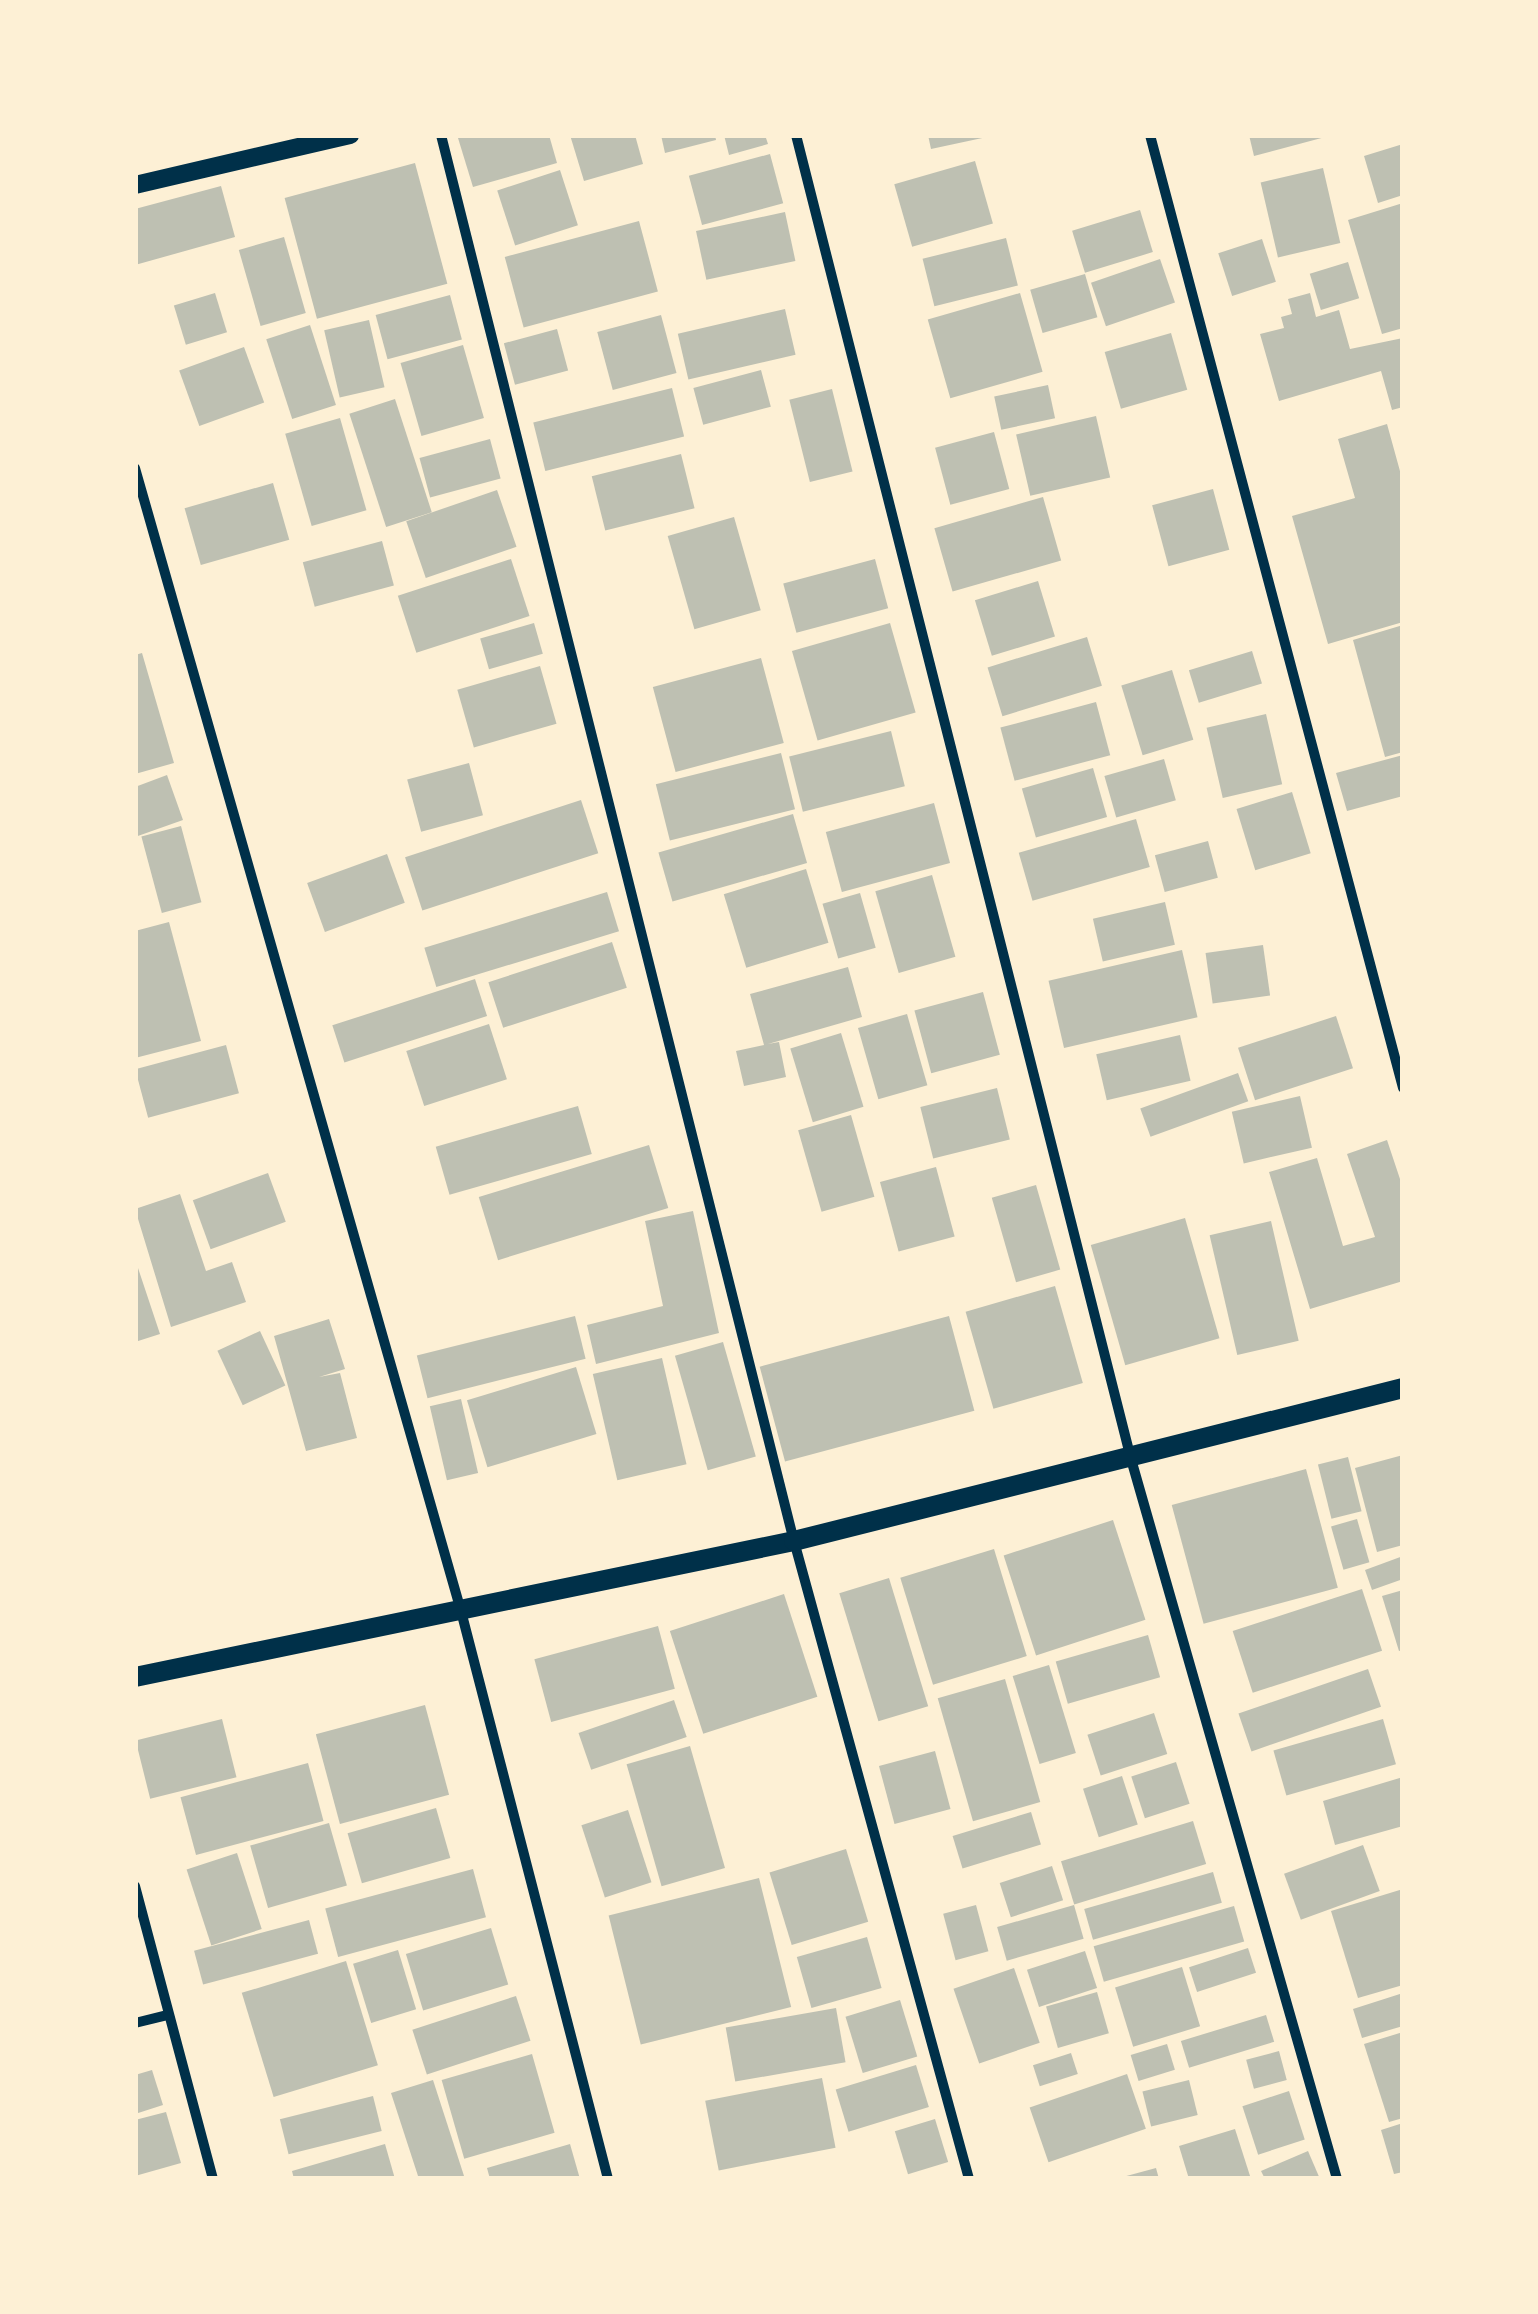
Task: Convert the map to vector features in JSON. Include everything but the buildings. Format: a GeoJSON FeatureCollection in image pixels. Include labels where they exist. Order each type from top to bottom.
{"type":"FeatureCollection","features":[{"type":"Feature","properties":{"kind":"main road"},"geometry":{"type":"LineString","coordinates":[[135,1676],[794,1540],[1131,1459],[1403,1388]]}},
{"type":"Feature","properties":{"kind":"street"},"geometry":{"type":"LineString","coordinates":[[135,186],[350,135]]}},
{"type":"Feature","properties":{"kind":"street"},"geometry":{"type":"LineString","coordinates":[[441,135],[794,1540],[968,2179]]}},
{"type":"Feature","properties":{"kind":"street"},"geometry":{"type":"LineString","coordinates":[[796,135],[1131,1459],[1337,2179]]}},
{"type":"Feature","properties":{"kind":"street"},"geometry":{"type":"LineString","coordinates":[[1150,135],[1403,1088]]}},
{"type":"Feature","properties":{"kind":"street"},"geometry":{"type":"LineString","coordinates":[[135,468],[461,1611],[608,2179]]}},
{"type":"Feature","properties":{"kind":"street"},"geometry":{"type":"LineString","coordinates":[[135,1886],[213,2179]]}},
{"type":"Feature","properties":{"kind":"street"},"geometry":{"type":"LineString","coordinates":[[135,2022],[168,2014]]}}]}
